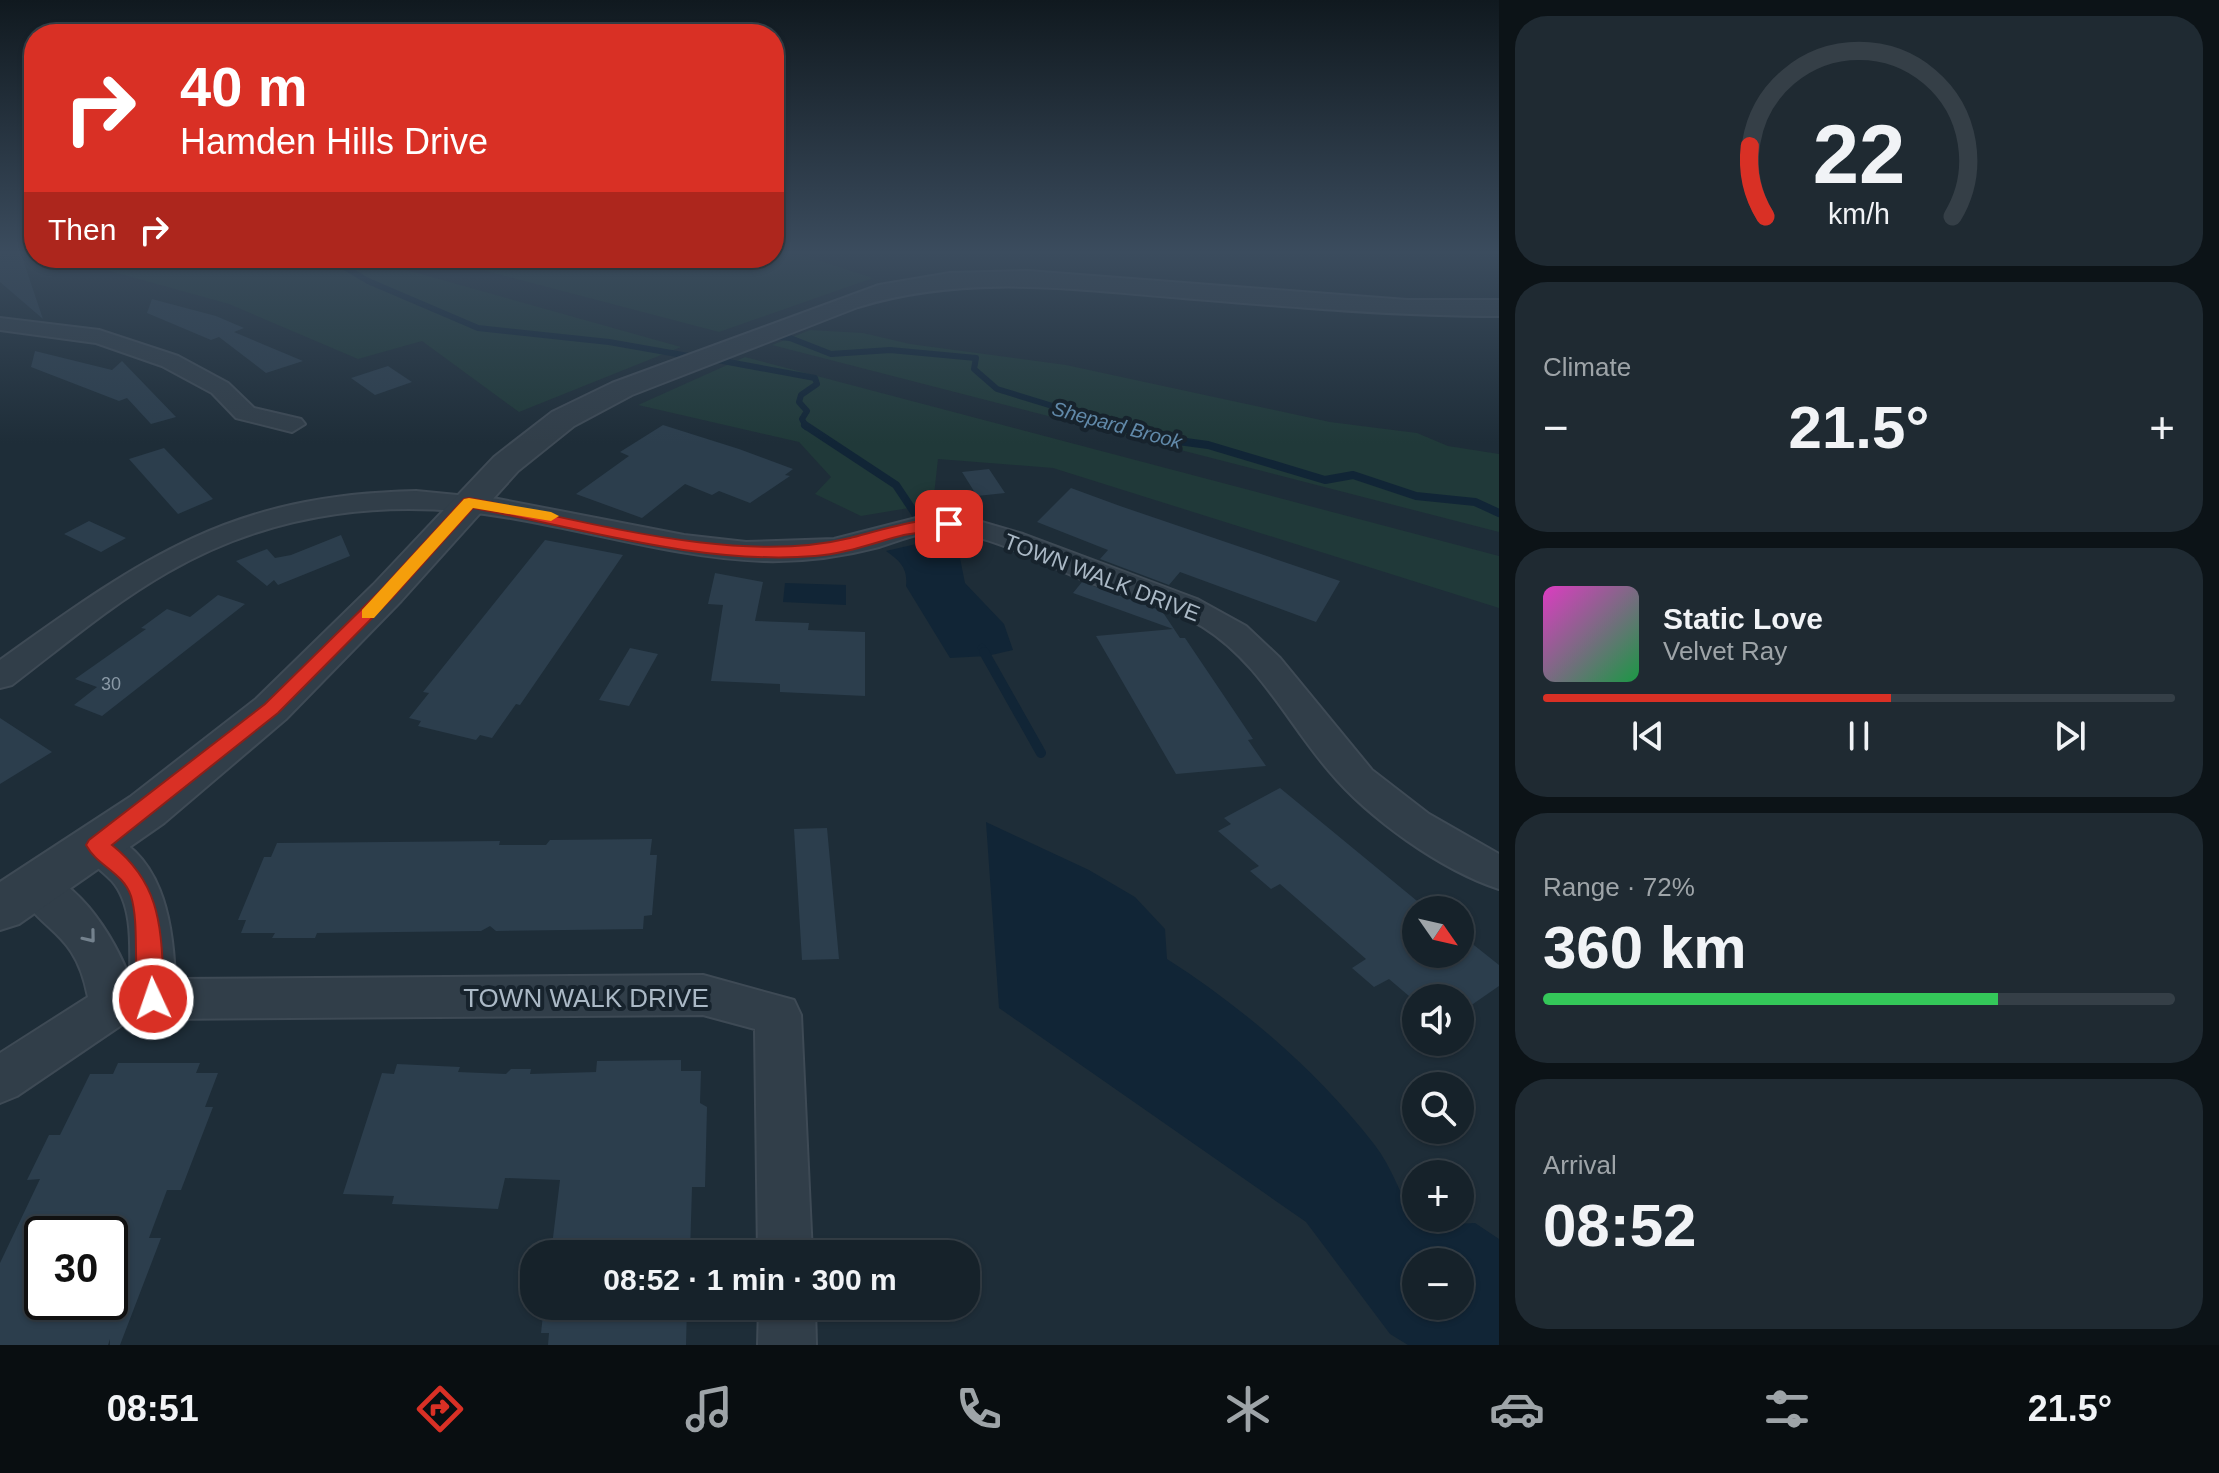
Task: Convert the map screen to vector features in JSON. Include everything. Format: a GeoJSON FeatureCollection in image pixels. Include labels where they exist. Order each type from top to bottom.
{"type":"FeatureCollection","features":[{"type":"Feature","properties":{"kind":"street"},"geometry":{"type":"LineString","coordinates":[[0,909],[97,845],[271,709],[387,593],[469,503],[544,431],[622,389],[807,317]]}},
{"type":"Feature","properties":{"kind":"street"},"geometry":{"type":"LineString","coordinates":[[0,324],[99,337],[170,361],[220,388],[245,413],[292,424]]}},
{"type":"Feature","properties":{"kind":"street","name":"TOWN WALK DRIVE"},"geometry":{"type":"LineString","coordinates":[[0,677],[138,577],[177,554],[248,522],[343,502],[409,499],[469,503],[682,544],[746,551],[818,551],[929,524],[949,524],[989,534],[1196,612],[1234,632],[1267,660],[1345,765],[1381,799],[1411,821],[1499,873]]}},
{"type":"Feature","properties":{"kind":"street"},"geometry":{"type":"LineString","coordinates":[[97,845],[127,870],[141,891],[148,921],[133,1003]]}},
{"type":"Feature","properties":{"kind":"street"},"geometry":{"type":"LineString","coordinates":[[36,886],[84,928],[133,1003]]}},
{"type":"Feature","properties":{"kind":"street","name":"TOWN WALK DRIVE"},"geometry":{"type":"LineString","coordinates":[[0,1080],[84,1022],[133,1003],[703,995],[778,1015],[785,1240]]}},
{"type":"Feature","properties":{"kind":"street"},"geometry":{"type":"LineString","coordinates":[[787,1320],[787,1345]]}},
{"type":"Feature","properties":{"kind":"green space"},"geometry":{"type":"Polygon","coordinates":[[[259,317],[573,317],[681,347],[519,412],[422,341],[358,359],[259,317]]]}},
{"type":"Feature","properties":{"kind":"green space"},"geometry":{"type":"Polygon","coordinates":[[[661,317],[762,317],[719,332],[661,317]]]}},
{"type":"Feature","properties":{"kind":"green space"},"geometry":{"type":"Polygon","coordinates":[[[810,330],[863,333],[910,344],[1066,365],[1330,422],[1417,433],[1448,446],[1499,454],[1499,532],[772,345],[810,330]]]}},
{"type":"Feature","properties":{"kind":"green space"},"geometry":{"type":"Polygon","coordinates":[[[745,357],[1499,556],[1499,608],[1053,468],[938,459],[933,504],[861,516],[815,494],[831,477],[799,442],[638,405],[745,357]]]}},
{"type":"Feature","properties":{"kind":"water"},"geometry":{"type":"Polygon","coordinates":[[[938,539],[960,558],[965,583],[1004,624],[1013,650],[987,656],[950,658],[906,586],[902,566],[886,551],[938,539]]]}},
{"type":"Feature","properties":{"kind":"water"},"geometry":{"type":"Polygon","coordinates":[[[785,583],[846,585],[846,605],[783,602],[785,583]]]}},
{"type":"Feature","properties":{"kind":"water"},"geometry":{"type":"Polygon","coordinates":[[[986,822],[1089,870],[1135,897],[1165,929],[1167,959],[1252,1020],[1278,1043],[1329,1091],[1374,1144],[1402,1196],[1402,1232],[1474,1232],[1475,1223],[1499,1239],[1499,1345],[1408,1345],[1390,1334],[1306,1222],[999,1008],[986,822]]]}},
{"type":"Feature","properties":{"kind":"building"},"geometry":{"type":"Polygon","coordinates":[[[156,317],[218,317],[244,328],[234,332],[303,361],[266,373],[219,337],[211,340],[156,317]]]}},
{"type":"Feature","properties":{"kind":"building"},"geometry":{"type":"Polygon","coordinates":[[[35,351],[112,370],[122,361],[176,417],[151,424],[127,398],[119,401],[31,367],[35,351]]]}},
{"type":"Feature","properties":{"kind":"building"},"geometry":{"type":"Polygon","coordinates":[[[388,366],[412,382],[375,395],[351,378],[388,366]]]}},
{"type":"Feature","properties":{"kind":"building"},"geometry":{"type":"Polygon","coordinates":[[[663,425],[793,469],[785,475],[790,476],[750,503],[719,491],[712,495],[685,484],[642,518],[576,494],[629,456],[620,452],[663,425]]]}},
{"type":"Feature","properties":{"kind":"building"},"geometry":{"type":"Polygon","coordinates":[[[164,448],[213,499],[178,514],[129,459],[164,448]]]}},
{"type":"Feature","properties":{"kind":"building"},"geometry":{"type":"Polygon","coordinates":[[[989,469],[1005,493],[977,496],[962,472],[989,469]]]}},
{"type":"Feature","properties":{"kind":"building"},"geometry":{"type":"Polygon","coordinates":[[[1071,488],[1340,581],[1316,622],[1180,572],[1169,585],[1100,559],[1108,550],[1037,522],[1071,488]]]}},
{"type":"Feature","properties":{"kind":"building"},"geometry":{"type":"Polygon","coordinates":[[[89,521],[126,538],[101,552],[64,534],[89,521]]]}},
{"type":"Feature","properties":{"kind":"building"},"geometry":{"type":"Polygon","coordinates":[[[341,535],[350,556],[278,585],[274,580],[267,586],[236,561],[267,549],[275,558],[291,555],[341,535]]]}},
{"type":"Feature","properties":{"kind":"building"},"geometry":{"type":"Polygon","coordinates":[[[545,540],[623,555],[520,705],[516,704],[492,738],[480,735],[476,740],[418,726],[421,721],[409,718],[429,693],[423,692],[545,540]]]}},
{"type":"Feature","properties":{"kind":"building"},"geometry":{"type":"Polygon","coordinates":[[[715,573],[763,582],[755,621],[809,623],[808,630],[865,632],[865,696],[780,692],[780,684],[711,681],[723,605],[708,604],[715,573]]]}},
{"type":"Feature","properties":{"kind":"building"},"geometry":{"type":"Polygon","coordinates":[[[1082,582],[1162,611],[1180,638],[1185,638],[1253,739],[1248,740],[1266,766],[1176,774],[1096,636],[1173,629],[1073,593],[1082,582]]]}},
{"type":"Feature","properties":{"kind":"building"},"geometry":{"type":"Polygon","coordinates":[[[218,595],[245,604],[102,716],[74,705],[97,687],[75,679],[146,629],[141,628],[167,609],[190,617],[218,595]]]}},
{"type":"Feature","properties":{"kind":"building"},"geometry":{"type":"Polygon","coordinates":[[[630,648],[658,654],[629,706],[599,700],[630,648]]]}},
{"type":"Feature","properties":{"kind":"building"},"geometry":{"type":"Polygon","coordinates":[[[0,718],[52,752],[0,784],[0,718]]]}},
{"type":"Feature","properties":{"kind":"building"},"geometry":{"type":"Polygon","coordinates":[[[1280,788],[1411,896],[1402,896],[1402,968],[1474,968],[1474,945],[1499,965],[1499,986],[1474,1003],[1474,984],[1402,984],[1402,990],[1389,979],[1374,987],[1352,968],[1366,959],[1280,884],[1271,889],[1250,871],[1259,866],[1218,831],[1231,824],[1224,818],[1280,788]]]}},
{"type":"Feature","properties":{"kind":"building"},"geometry":{"type":"Polygon","coordinates":[[[827,828],[839,959],[802,960],[794,829],[827,828]]]}},
{"type":"Feature","properties":{"kind":"building"},"geometry":{"type":"Polygon","coordinates":[[[652,839],[650,855],[657,855],[652,915],[644,916],[643,929],[496,931],[490,926],[481,931],[317,933],[315,938],[272,938],[275,933],[241,933],[246,920],[238,920],[264,857],[271,857],[277,843],[500,841],[499,845],[546,845],[550,840],[652,839]]]}},
{"type":"Feature","properties":{"kind":"building"},"geometry":{"type":"Polygon","coordinates":[[[681,1060],[681,1071],[701,1071],[700,1103],[707,1107],[705,1187],[692,1187],[690,1240],[553,1240],[560,1180],[505,1178],[498,1209],[392,1204],[394,1196],[343,1194],[382,1073],[394,1074],[397,1064],[460,1067],[458,1072],[506,1074],[511,1069],[531,1069],[530,1074],[596,1072],[597,1061],[681,1060]]]}},
{"type":"Feature","properties":{"kind":"building"},"geometry":{"type":"Polygon","coordinates":[[[118,1063],[200,1063],[196,1073],[218,1073],[205,1107],[213,1107],[181,1190],[167,1190],[149,1238],[161,1238],[120,1345],[110,1345],[110,1339],[108,1345],[0,1345],[0,1263],[40,1179],[27,1180],[49,1135],[60,1135],[90,1074],[113,1074],[118,1063]]]}},
{"type":"Feature","properties":{"kind":"building"},"geometry":{"type":"Polygon","coordinates":[[[542,1320],[687,1320],[686,1345],[548,1345],[549,1333],[541,1333],[542,1320]]]}},
{"type":"Feature","properties":{"kind":"waterway","name":"Shepard Brook"},"geometry":{"type":"LineString","coordinates":[[452,317],[478,328],[609,342],[694,357]]}},
{"type":"Feature","properties":{"kind":"waterway","name":"Shepard Brook"},"geometry":{"type":"LineString","coordinates":[[771,336],[790,338],[831,354],[890,350],[976,358],[974,369],[997,389],[1121,427]]}},
{"type":"Feature","properties":{"kind":"waterway"},"geometry":{"type":"LineString","coordinates":[[712,359],[815,378],[817,384],[801,395],[799,402],[807,411],[802,419],[805,425]]}},
{"type":"Feature","properties":{"kind":"waterway"},"geometry":{"type":"LineString","coordinates":[[805,425],[896,485],[916,515]]}},
{"type":"Feature","properties":{"kind":"waterway","name":"Shepard Brook"},"geometry":{"type":"LineString","coordinates":[[1114,425],[1156,438],[1208,445],[1325,480],[1353,475],[1416,496],[1475,502],[1499,513]]}},
{"type":"Feature","properties":{"kind":"waterway"},"geometry":{"type":"LineString","coordinates":[[982,648],[984,652]]}},
{"type":"Feature","properties":{"kind":"waterway"},"geometry":{"type":"LineString","coordinates":[[984,652],[1041,753]]}},
{"type":"Feature","properties":{"kind":"slow traffic"},"geometry":{"type":"LineString","coordinates":[[368,614],[469,503],[551,516]]}},
{"type":"Feature","properties":{"kind":"route"},"geometry":{"type":"LineString","coordinates":[[153,999],[148,921],[141,891],[127,870],[97,845],[147,810],[271,709],[329,654],[469,503],[682,544],[746,551],[818,551],[929,524],[949,524]]}}]}
